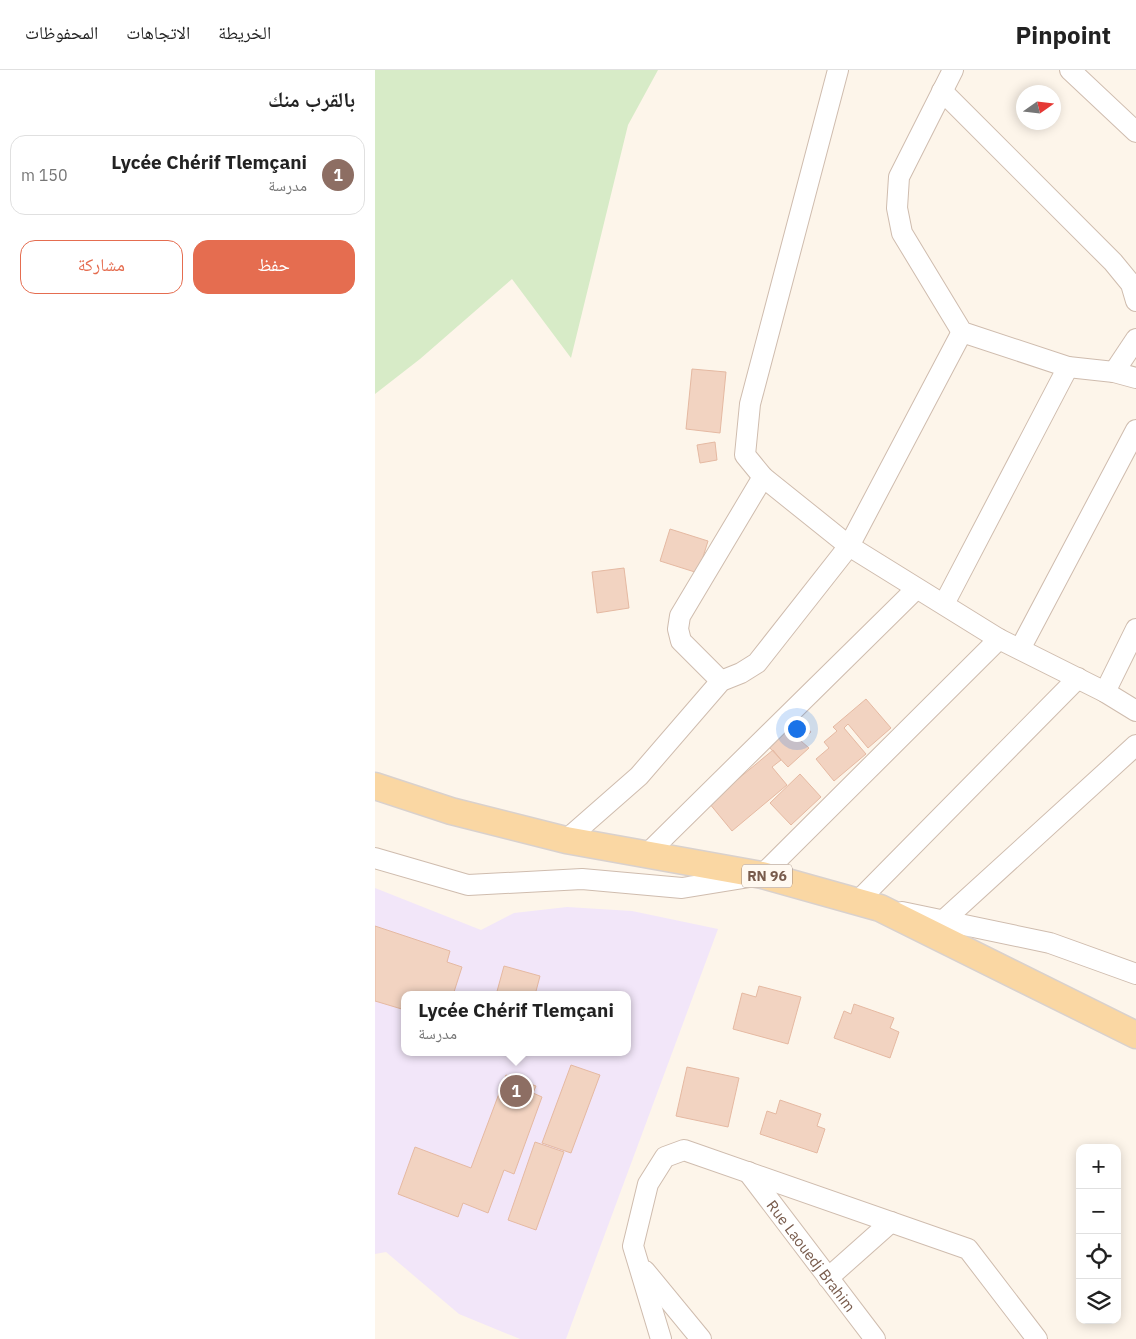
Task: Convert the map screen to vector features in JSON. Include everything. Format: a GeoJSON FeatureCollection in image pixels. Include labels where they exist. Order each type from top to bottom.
{"type":"FeatureCollection","features":[{"type":"Feature","properties":{"kind":"main road","name":"RN 96"},"geometry":{"type":"LineString","coordinates":[[375,786],[451,811],[567,840],[762,875],[869,905],[1136,1035]]}},
{"type":"Feature","properties":{"kind":"street"},"geometry":{"type":"LineString","coordinates":[[838,70],[750,404],[745,455],[763,477],[849,546],[999,639],[1078,678],[1136,710]]}},
{"type":"Feature","properties":{"kind":"street"},"geometry":{"type":"LineString","coordinates":[[953,70],[899,178],[897,208],[902,233],[962,332],[1068,367],[1114,372],[1136,378]]}},
{"type":"Feature","properties":{"kind":"street"},"geometry":{"type":"LineString","coordinates":[[1071,70],[1136,132]]}},
{"type":"Feature","properties":{"kind":"street"},"geometry":{"type":"LineString","coordinates":[[942,91],[1113,262],[1131,284],[1136,301]]}},
{"type":"Feature","properties":{"kind":"street"},"geometry":{"type":"LineString","coordinates":[[567,840],[639,776],[721,681],[741,673],[757,663],[849,546],[962,332]]}},
{"type":"Feature","properties":{"kind":"street"},"geometry":{"type":"LineString","coordinates":[[1114,372],[1136,339]]}},
{"type":"Feature","properties":{"kind":"street"},"geometry":{"type":"LineString","coordinates":[[944,604],[1068,367]]}},
{"type":"Feature","properties":{"kind":"street"},"geometry":{"type":"LineString","coordinates":[[1020,649],[1136,430]]}},
{"type":"Feature","properties":{"kind":"street"},"geometry":{"type":"LineString","coordinates":[[721,681],[681,641],[678,629],[680,616],[763,477]]}},
{"type":"Feature","properties":{"kind":"street"},"geometry":{"type":"LineString","coordinates":[[647,854],[916,589]]}},
{"type":"Feature","properties":{"kind":"street"},"geometry":{"type":"LineString","coordinates":[[1105,692],[1136,629]]}},
{"type":"Feature","properties":{"kind":"street"},"geometry":{"type":"LineString","coordinates":[[375,858],[468,885],[582,879],[682,888],[762,875],[999,639]]}},
{"type":"Feature","properties":{"kind":"street"},"geometry":{"type":"LineString","coordinates":[[869,905],[1078,678]]}},
{"type":"Feature","properties":{"kind":"street"},"geometry":{"type":"LineString","coordinates":[[945,920],[1136,744]]}},
{"type":"Feature","properties":{"kind":"street"},"geometry":{"type":"LineString","coordinates":[[869,905],[1050,943],[1136,974]]}},
{"type":"Feature","properties":{"kind":"street"},"geometry":{"type":"LineString","coordinates":[[661,1339],[633,1246],[648,1184],[665,1157],[684,1150],[968,1249],[1037,1339]]}},
{"type":"Feature","properties":{"kind":"street","name":"Rue Laouedj Brahim"},"geometry":{"type":"LineString","coordinates":[[748,1172],[875,1339]]}},
{"type":"Feature","properties":{"kind":"street"},"geometry":{"type":"LineString","coordinates":[[828,1278],[891,1222]]}},
{"type":"Feature","properties":{"kind":"street"},"geometry":{"type":"LineString","coordinates":[[639,1264],[701,1339]]}},
{"type":"Feature","properties":{"kind":"shaded area"},"geometry":{"type":"Polygon","coordinates":[[[375,888],[481,930],[514,913],[567,907],[632,911],[718,929],[566,1339],[520,1339],[459,1314],[386,1252],[375,1254],[375,888]]]}},
{"type":"Feature","properties":{"kind":"green space"},"geometry":{"type":"Polygon","coordinates":[[[375,70],[658,70],[628,125],[571,358],[512,279],[420,359],[375,394],[375,70]]]}},
{"type":"Feature","properties":{"kind":"building"},"geometry":{"type":"Polygon","coordinates":[[[692,369],[726,372],[720,433],[686,429],[692,369]]]}},
{"type":"Feature","properties":{"kind":"building"},"geometry":{"type":"Polygon","coordinates":[[[715,442],[717,460],[700,463],[697,445],[715,442]]]}},
{"type":"Feature","properties":{"kind":"building"},"geometry":{"type":"Polygon","coordinates":[[[670,529],[708,541],[698,573],[660,561],[670,529]]]}},
{"type":"Feature","properties":{"kind":"building"},"geometry":{"type":"Polygon","coordinates":[[[624,568],[629,608],[597,613],[592,572],[624,568]]]}},
{"type":"Feature","properties":{"kind":"building"},"geometry":{"type":"Polygon","coordinates":[[[866,699],[891,728],[868,748],[848,724],[844,728],[866,754],[834,781],[816,759],[829,748],[824,742],[837,731],[833,727],[866,699]]]}},
{"type":"Feature","properties":{"kind":"building"},"geometry":{"type":"Polygon","coordinates":[[[798,717],[811,732],[801,741],[809,748],[788,767],[768,746],[798,717]]]}},
{"type":"Feature","properties":{"kind":"building"},"geometry":{"type":"Polygon","coordinates":[[[773,750],[781,760],[772,767],[787,785],[732,831],[709,803],[773,750]]]}},
{"type":"Feature","properties":{"kind":"building"},"geometry":{"type":"Polygon","coordinates":[[[800,774],[821,797],[791,825],[770,803],[800,774]]]}},
{"type":"Feature","properties":{"kind":"building"},"geometry":{"type":"Polygon","coordinates":[[[375,926],[450,951],[447,962],[462,967],[454,991],[401,991],[401,1009],[375,1001],[375,926]]]}},
{"type":"Feature","properties":{"kind":"building"},"geometry":{"type":"Polygon","coordinates":[[[504,966],[540,976],[536,991],[497,991],[504,966]]]}},
{"type":"Feature","properties":{"kind":"building"},"geometry":{"type":"Polygon","coordinates":[[[759,986],[801,997],[788,1044],[733,1029],[742,993],[756,997],[759,986]]]}},
{"type":"Feature","properties":{"kind":"building"},"geometry":{"type":"Polygon","coordinates":[[[854,1004],[894,1018],[890,1028],[899,1032],[890,1058],[834,1038],[844,1011],[851,1014],[854,1004]]]}},
{"type":"Feature","properties":{"kind":"building"},"geometry":{"type":"Polygon","coordinates":[[[571,1065],[600,1075],[571,1153],[542,1143],[571,1065]]]}},
{"type":"Feature","properties":{"kind":"building"},"geometry":{"type":"Polygon","coordinates":[[[687,1067],[739,1078],[728,1127],[676,1116],[687,1067]]]}},
{"type":"Feature","properties":{"kind":"building"},"geometry":{"type":"Polygon","coordinates":[[[506,1075],[536,1086],[533,1093],[542,1097],[514,1174],[504,1170],[488,1213],[463,1203],[458,1217],[398,1194],[415,1147],[471,1168],[506,1075]]]}},
{"type":"Feature","properties":{"kind":"building"},"geometry":{"type":"Polygon","coordinates":[[[780,1100],[821,1114],[817,1126],[825,1129],[817,1153],[760,1134],[767,1111],[776,1114],[780,1100]]]}},
{"type":"Feature","properties":{"kind":"building"},"geometry":{"type":"Polygon","coordinates":[[[535,1142],[564,1152],[536,1230],[508,1220],[535,1142]]]}},
{"type":"Feature","properties":{"kind":"place","name":"Lycée Chérif Tlemçani"},"geometry":{"type":"Point","coordinates":[516,1091]}}]}
